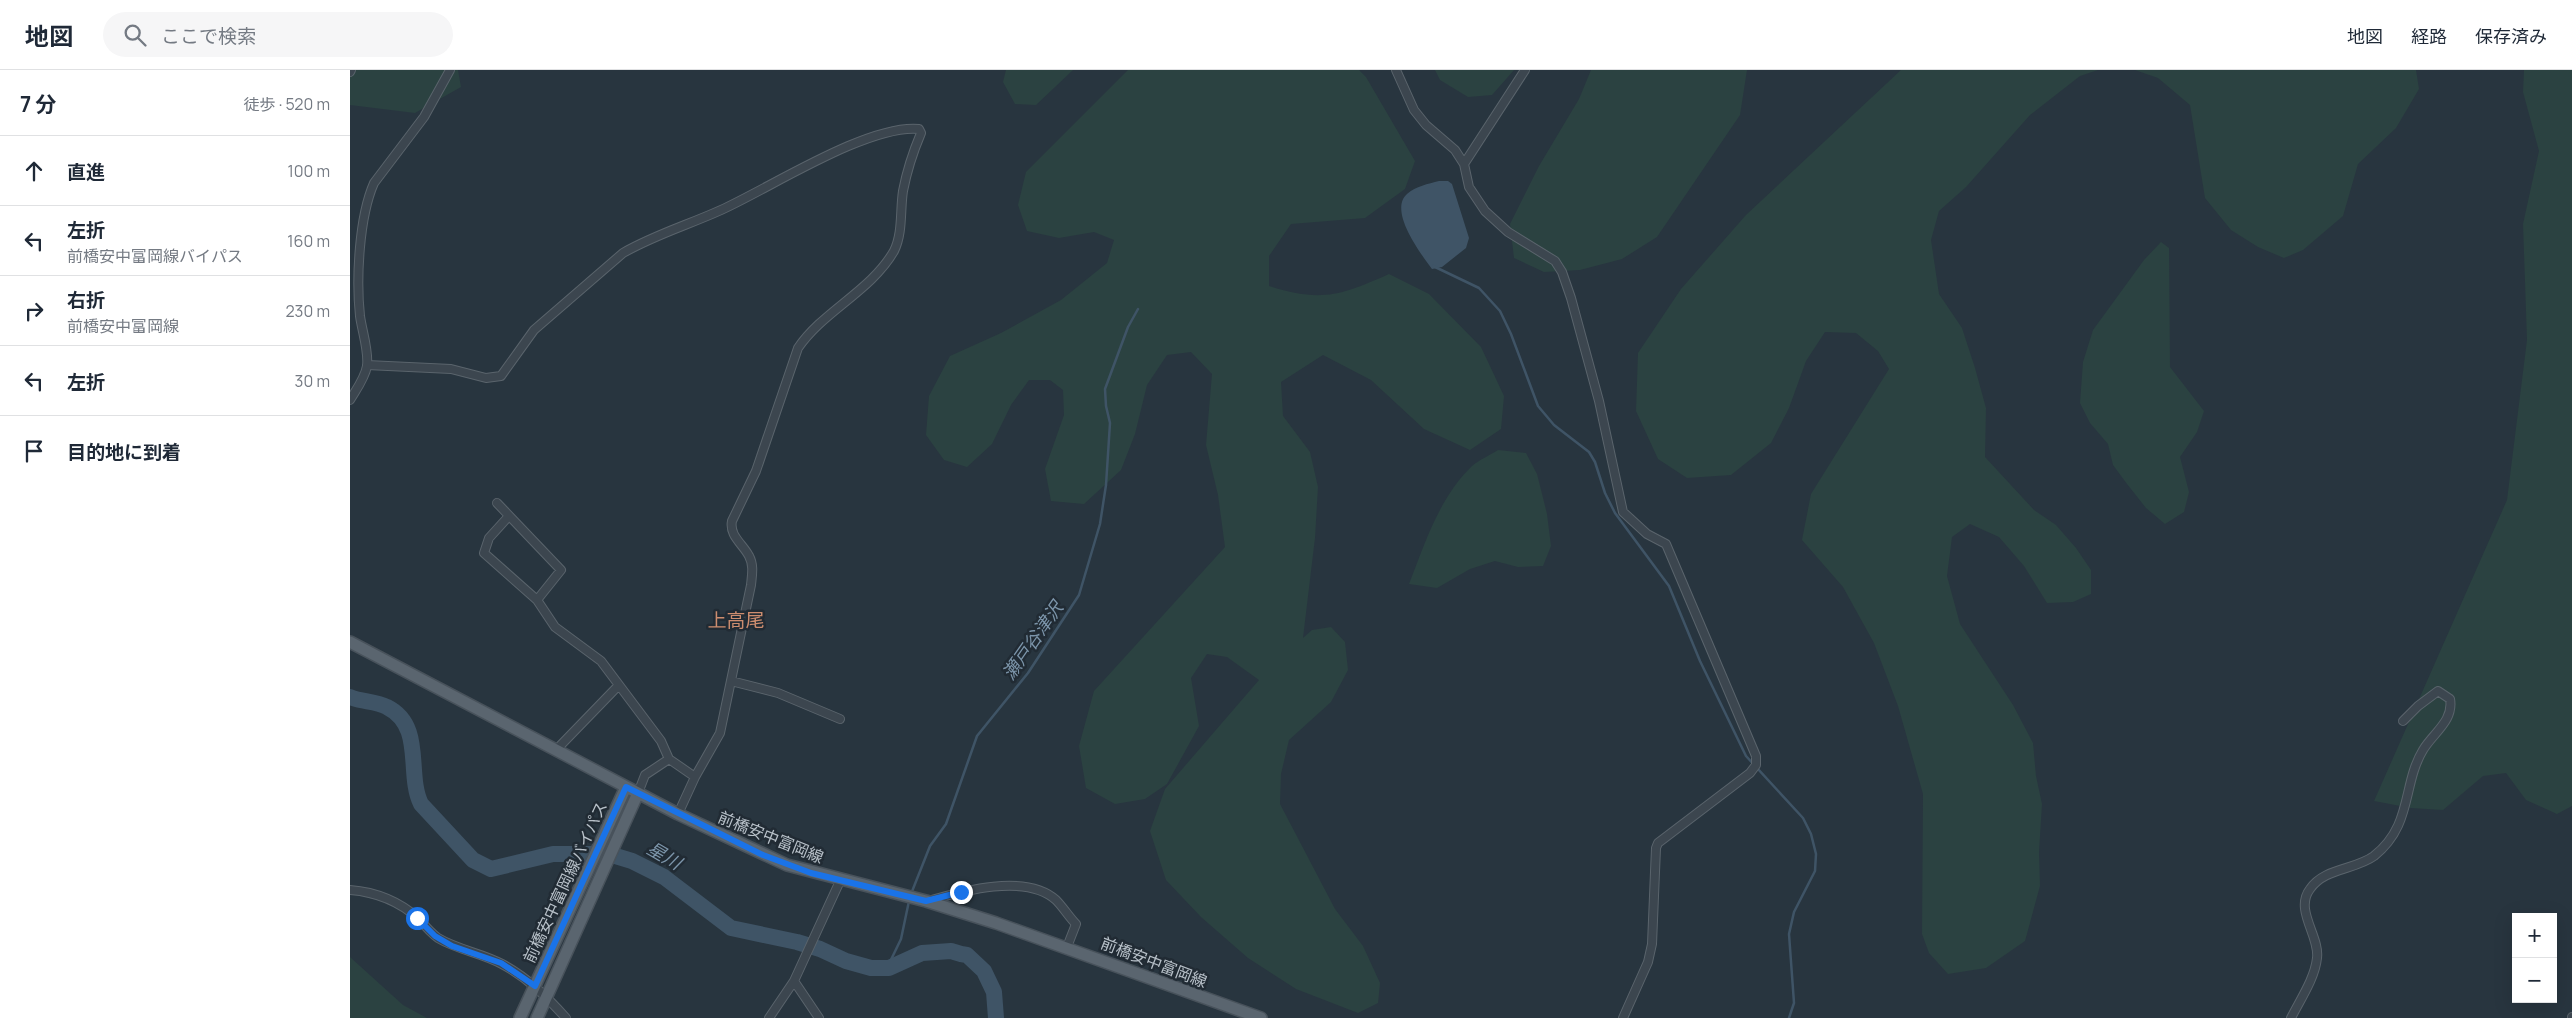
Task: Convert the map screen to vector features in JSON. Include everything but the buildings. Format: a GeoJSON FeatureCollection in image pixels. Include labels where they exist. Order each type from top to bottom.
{"type":"FeatureCollection","features":[{"type":"Feature","properties":{"kind":"main road","name":"前橋安中富岡線"},"geometry":{"type":"LineString","coordinates":[[350,642],[678,814],[787,865],[840,881],[926,901],[1067,947],[1261,1018]]}},
{"type":"Feature","properties":{"kind":"main road","name":"前橋安中富岡線バイパス"},"geometry":{"type":"LineString","coordinates":[[520,1018],[626,787]]}},
{"type":"Feature","properties":{"kind":"main road","name":"前橋安中富岡線バイパス"},"geometry":{"type":"LineString","coordinates":[[537,1018],[638,793]]}},
{"type":"Feature","properties":{"kind":"street"},"geometry":{"type":"LineString","coordinates":[[350,400],[359,386],[367,365],[360,313],[360,257],[369,195],[374,183],[424,117],[450,70]]}},
{"type":"Feature","properties":{"kind":"street"},"geometry":{"type":"LineString","coordinates":[[1396,70],[1414,110],[1426,125],[1455,150],[1464,164],[1469,187],[1485,211],[1508,232],[1541,250],[1555,261],[1562,272],[1572,298],[1596,392],[1623,512],[1647,534],[1666,544],[1756,756],[1756,765],[1750,773],[1658,843],[1652,944],[1648,962],[1623,1018]]}},
{"type":"Feature","properties":{"kind":"street"},"geometry":{"type":"LineString","coordinates":[[1464,164],[1525,70]]}},
{"type":"Feature","properties":{"kind":"street"},"geometry":{"type":"LineString","coordinates":[[367,365],[452,369],[486,378],[501,376],[534,330],[623,253],[721,210],[850,146],[906,128],[919,129],[921,133],[906,172],[900,233],[894,250],[862,287],[806,336],[798,348],[756,471],[732,521],[730,528],[750,557],[753,570],[720,733],[695,777],[678,814]]}},
{"type":"Feature","properties":{"kind":"street"},"geometry":{"type":"LineString","coordinates":[[497,503],[561,570],[537,600]]}},
{"type":"Feature","properties":{"kind":"street"},"geometry":{"type":"LineString","coordinates":[[509,516],[489,538],[484,553],[537,600],[555,627],[601,661],[661,741],[669,759],[695,777]]}},
{"type":"Feature","properties":{"kind":"street"},"geometry":{"type":"LineString","coordinates":[[731,681],[778,693],[840,719]]}},
{"type":"Feature","properties":{"kind":"street"},"geometry":{"type":"LineString","coordinates":[[556,750],[618,686]]}},
{"type":"Feature","properties":{"kind":"street"},"geometry":{"type":"LineString","coordinates":[[2292,1018],[2317,956],[2304,900],[2310,888],[2336,871],[2361,864],[2374,855],[2387,842],[2399,825],[2405,810],[2422,752],[2446,721],[2452,709],[2450,699],[2438,691],[2403,720]]}},
{"type":"Feature","properties":{"kind":"street"},"geometry":{"type":"LineString","coordinates":[[638,793],[645,775],[669,759]]}},
{"type":"Feature","properties":{"kind":"street"},"geometry":{"type":"LineString","coordinates":[[769,1018],[794,981],[840,881]]}},
{"type":"Feature","properties":{"kind":"street"},"geometry":{"type":"LineString","coordinates":[[926,901],[983,886],[1005,886],[1044,893],[1056,900],[1076,924],[1067,947]]}},
{"type":"Feature","properties":{"kind":"street"},"geometry":{"type":"LineString","coordinates":[[350,890],[367,891],[386,897],[417,918],[435,936],[452,946],[501,963],[547,996],[566,1018]]}},
{"type":"Feature","properties":{"kind":"street"},"geometry":{"type":"LineString","coordinates":[[794,981],[818,1018]]}},
{"type":"Feature","properties":{"kind":"green space"},"geometry":{"type":"Polygon","coordinates":[[[350,70],[458,70],[461,87],[415,113],[350,105],[350,70]]]}},
{"type":"Feature","properties":{"kind":"green space"},"geometry":{"type":"Polygon","coordinates":[[[1006,70],[1073,70],[1036,105],[1015,104],[1003,82],[1006,70]]]}},
{"type":"Feature","properties":{"kind":"green space"},"geometry":{"type":"Polygon","coordinates":[[[1128,70],[1359,70],[1366,77],[1415,161],[1405,189],[1365,218],[1291,224],[1269,256],[1269,286],[1303,294],[1331,294],[1344,292],[1389,274],[1429,294],[1481,347],[1504,396],[1501,429],[1470,450],[1424,429],[1371,380],[1323,355],[1281,382],[1283,416],[1310,452],[1318,487],[1315,538],[1303,638],[1312,630],[1331,627],[1345,642],[1348,670],[1331,702],[1289,740],[1281,774],[1280,804],[1335,909],[1363,946],[1380,983],[1378,1003],[1358,1013],[1296,989],[1248,958],[1201,917],[1166,880],[1150,831],[1165,789],[1259,680],[1227,657],[1207,654],[1191,678],[1199,726],[1167,784],[1145,799],[1115,804],[1086,788],[1079,746],[1094,691],[1225,547],[1218,495],[1206,445],[1212,374],[1191,352],[1167,355],[1147,385],[1135,434],[1121,470],[1084,504],[1051,501],[1045,469],[1064,415],[1063,390],[1050,380],[1029,380],[1011,405],[992,444],[967,467],[944,460],[926,435],[929,396],[950,356],[1001,333],[1061,300],[1107,263],[1114,240],[1094,232],[1059,238],[1027,231],[1018,205],[1026,172],[1128,70]]]}},
{"type":"Feature","properties":{"kind":"green space"},"geometry":{"type":"Polygon","coordinates":[[[1435,70],[1514,70],[1492,95],[1468,97],[1440,80],[1435,70]]]}},
{"type":"Feature","properties":{"kind":"green space"},"geometry":{"type":"Polygon","coordinates":[[[1591,70],[1747,70],[1740,115],[1657,237],[1622,259],[1580,270],[1544,272],[1514,258],[1510,224],[1539,166],[1579,99],[1591,70]]]}},
{"type":"Feature","properties":{"kind":"green space"},"geometry":{"type":"Polygon","coordinates":[[[1901,70],[2098,70],[2080,76],[2030,115],[1966,187],[1939,211],[1931,240],[1939,294],[1962,328],[1986,408],[1985,457],[2034,510],[2056,525],[2076,548],[2091,570],[2091,594],[2073,602],[2047,603],[2024,566],[1999,537],[1970,524],[1952,537],[1947,576],[1960,624],[2013,705],[2033,743],[2036,776],[2042,804],[2039,852],[2040,886],[2025,941],[1986,968],[1948,974],[1929,953],[1922,934],[1923,794],[1898,706],[1874,643],[1843,587],[1802,540],[1811,494],[1889,369],[1878,351],[1856,333],[1825,332],[1806,361],[1789,408],[1771,443],[1731,475],[1687,478],[1658,459],[1636,411],[1638,353],[1681,289],[1746,215],[1901,70]]]}},
{"type":"Feature","properties":{"kind":"green space"},"geometry":{"type":"Polygon","coordinates":[[[2135,70],[2416,70],[2419,89],[2396,128],[2358,164],[2343,216],[2303,250],[2284,258],[2258,247],[2231,230],[2205,198],[2190,105],[2158,78],[2135,70]]]}},
{"type":"Feature","properties":{"kind":"green space"},"geometry":{"type":"Polygon","coordinates":[[[2524,70],[2572,70],[2572,806],[2557,814],[2526,800],[2506,773],[2483,776],[2443,810],[2411,808],[2374,801],[2507,500],[2527,340],[2523,224],[2539,151],[2523,92],[2524,70]]]}},
{"type":"Feature","properties":{"kind":"green space"},"geometry":{"type":"Polygon","coordinates":[[[2161,242],[2169,248],[2170,367],[2204,411],[2197,432],[2180,457],[2189,492],[2184,512],[2165,524],[2146,508],[2113,465],[2108,444],[2090,423],[2080,403],[2083,362],[2093,330],[2144,260],[2161,242]]]}},
{"type":"Feature","properties":{"kind":"green space"},"geometry":{"type":"Polygon","coordinates":[[[1498,450],[1526,453],[1537,474],[1547,514],[1551,546],[1543,566],[1518,567],[1495,561],[1470,569],[1437,588],[1409,584],[1427,537],[1450,492],[1472,466],[1498,450]]]}},
{"type":"Feature","properties":{"kind":"green space"},"geometry":{"type":"Polygon","coordinates":[[[350,957],[403,1005],[427,1018],[350,1018],[350,957]]]}},
{"type":"Feature","properties":{"kind":"water"},"geometry":{"type":"Polygon","coordinates":[[[1439,181],[1448,181],[1452,184],[1469,238],[1466,248],[1442,267],[1432,269],[1408,232],[1401,211],[1402,201],[1407,194],[1418,187],[1439,181]]]}},
{"type":"Feature","properties":{"kind":"waterway"},"geometry":{"type":"LineString","coordinates":[[1433,266],[1479,288],[1500,311],[1511,334],[1538,406],[1554,425],[1589,452],[1595,462],[1605,493],[1615,513],[1669,586],[1700,661],[1746,756],[1803,818],[1811,834],[1816,854],[1815,871],[1794,912],[1789,934],[1794,1003],[1789,1018]]}},
{"type":"Feature","properties":{"kind":"waterway","name":"瀬戸谷津沢"},"geometry":{"type":"LineString","coordinates":[[911,894],[930,846],[946,824],[977,736],[1028,673],[1079,595],[1100,524],[1106,485],[1110,423],[1105,389],[1128,327],[1138,309]]}},
{"type":"Feature","properties":{"kind":"waterway","name":"星川"},"geometry":{"type":"LineString","coordinates":[[350,697],[383,705],[399,715],[411,738],[415,779],[421,804],[473,860],[491,869],[553,854],[609,854],[632,861],[664,877],[731,928],[797,942],[820,949],[846,961],[871,968],[889,968],[922,953],[951,951],[967,955],[984,971],[994,992],[996,1018]]}},
{"type":"Feature","properties":{"kind":"waterway","name":"瀬戸谷津沢"},"geometry":{"type":"LineString","coordinates":[[887,968],[901,939],[909,901]]}},
{"type":"Feature","properties":{"kind":"district","name":"上高尾"},"geometry":{"type":"Point","coordinates":[736,620]}},
{"type":"Feature","properties":{"kind":"route"},"geometry":{"type":"LineString","coordinates":[[417,918],[435,936],[452,946],[501,963],[535,986],[626,787],[763,855],[811,873],[926,901],[961,892]]}}]}
